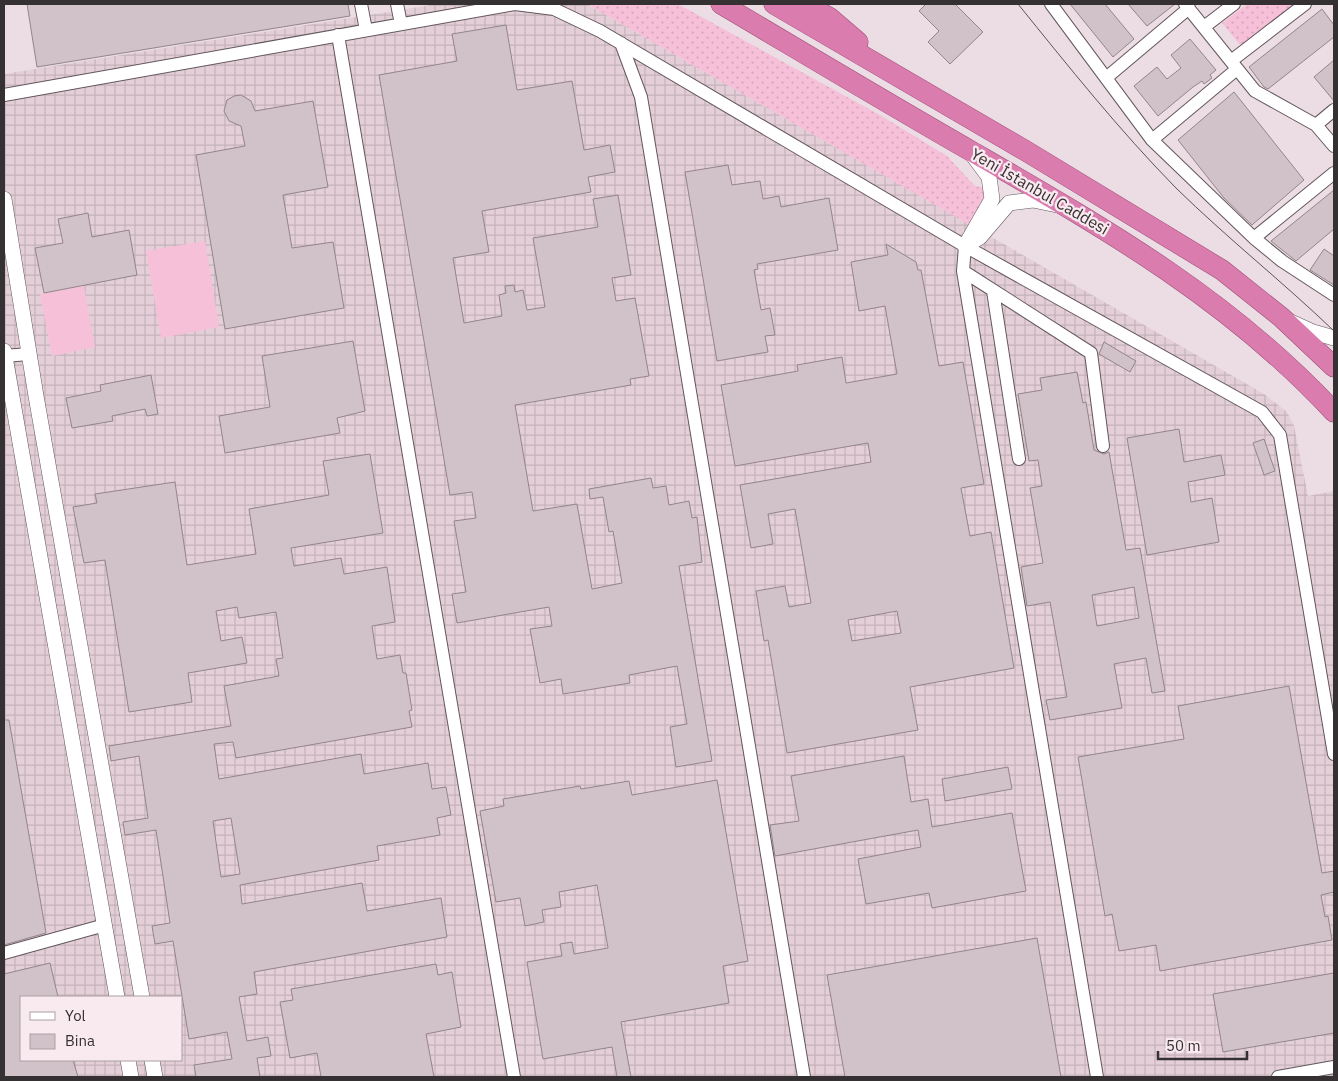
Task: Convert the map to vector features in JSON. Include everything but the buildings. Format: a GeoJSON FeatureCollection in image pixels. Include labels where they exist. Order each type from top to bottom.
{"type":"FeatureCollection","features":[{"type":"Feature","properties":{"kind":"highway","name":"Yeni İstanbul Caddesi"},"geometry":{"type":"LineString","coordinates":[[721,4],[1123,240],[1195,288],[1282,360],[1334,412]]}},
{"type":"Feature","properties":{"kind":"highway"},"geometry":{"type":"LineString","coordinates":[[774,4],[895,75]]}},
{"type":"Feature","properties":{"kind":"highway"},"geometry":{"type":"LineString","coordinates":[[805,4],[830,18],[895,75]]}},
{"type":"Feature","properties":{"kind":"highway","name":"Yeni İstanbul Caddesi"},"geometry":{"type":"LineString","coordinates":[[895,75],[1026,151],[1222,270],[1281,317],[1334,367]]}},
{"type":"Feature","properties":{"kind":"street"},"geometry":{"type":"LineString","coordinates":[[362,4],[366,30]]}},
{"type":"Feature","properties":{"kind":"street"},"geometry":{"type":"LineString","coordinates":[[398,4],[401,24]]}},
{"type":"Feature","properties":{"kind":"street"},"geometry":{"type":"LineString","coordinates":[[4,95],[515,4],[554,9],[621,43],[965,246],[1262,412],[1280,436],[1328,680],[1334,754]]}},
{"type":"Feature","properties":{"kind":"street"},"geometry":{"type":"LineString","coordinates":[[1051,4],[1152,140],[1254,238],[1282,261],[1334,295]]}},
{"type":"Feature","properties":{"kind":"street"},"geometry":{"type":"LineString","coordinates":[[1204,27],[1234,4]]}},
{"type":"Feature","properties":{"kind":"street"},"geometry":{"type":"LineString","coordinates":[[1152,140],[1234,65],[1305,4]]}},
{"type":"Feature","properties":{"kind":"street"},"geometry":{"type":"LineString","coordinates":[[1106,78],[1187,6],[1255,91],[1316,124],[1334,146]]}},
{"type":"Feature","properties":{"kind":"street"},"geometry":{"type":"LineString","coordinates":[[338,35],[514,1077]]}},
{"type":"Feature","properties":{"kind":"street"},"geometry":{"type":"LineString","coordinates":[[621,43],[642,97],[804,1077]]}},
{"type":"Feature","properties":{"kind":"street"},"geometry":{"type":"LineString","coordinates":[[1316,124],[1334,110]]}},
{"type":"Feature","properties":{"kind":"street"},"geometry":{"type":"LineString","coordinates":[[970,150],[989,177],[992,199],[965,246],[963,271],[1098,1077]]}},
{"type":"Feature","properties":{"kind":"street"},"geometry":{"type":"LineString","coordinates":[[1254,238],[1334,173]]}},
{"type":"Feature","properties":{"kind":"street"},"geometry":{"type":"LineString","coordinates":[[4,199],[29,354],[142,996]]}},
{"type":"Feature","properties":{"kind":"street"},"geometry":{"type":"LineString","coordinates":[[965,246],[980,237],[1009,203],[1033,200],[1070,208]]}},
{"type":"Feature","properties":{"kind":"street"},"geometry":{"type":"LineString","coordinates":[[963,271],[1091,353],[1103,446]]}},
{"type":"Feature","properties":{"kind":"street"},"geometry":{"type":"LineString","coordinates":[[993,291],[1019,459]]}},
{"type":"Feature","properties":{"kind":"street"},"geometry":{"type":"LineString","coordinates":[[1281,317],[1313,332],[1334,338]]}},
{"type":"Feature","properties":{"kind":"street"},"geometry":{"type":"LineString","coordinates":[[29,354],[4,355],[117,996]]}},
{"type":"Feature","properties":{"kind":"street"},"geometry":{"type":"LineString","coordinates":[[4,953],[105,925]]}},
{"type":"Feature","properties":{"kind":"street"},"geometry":{"type":"LineString","coordinates":[[128,1061],[131,1077]]}},
{"type":"Feature","properties":{"kind":"street"},"geometry":{"type":"LineString","coordinates":[[152,1061],[155,1077]]}},
{"type":"Feature","properties":{"kind":"street"},"geometry":{"type":"LineString","coordinates":[[1278,1077],[1334,1066]]}},
{"type":"Feature","properties":{"kind":"shaded area"},"geometry":{"type":"Polygon","coordinates":[[[437,4],[587,4],[1264,394],[1287,412],[1294,426],[1308,496],[1334,491],[1334,1077],[4,1077],[4,74],[437,4]]]}},
{"type":"Feature","properties":{"kind":"shaded area"},"geometry":{"type":"Polygon","coordinates":[[[587,4],[678,4],[880,115],[947,156],[975,186],[990,189],[970,225],[587,4]]]}},
{"type":"Feature","properties":{"kind":"shaded area"},"geometry":{"type":"Polygon","coordinates":[[[1247,4],[1294,4],[1241,46],[1222,23],[1247,4]]]}},
{"type":"Feature","properties":{"kind":"shaded area"},"geometry":{"type":"Polygon","coordinates":[[[205,241],[219,327],[161,338],[146,251],[205,241]]]}},
{"type":"Feature","properties":{"kind":"shaded area"},"geometry":{"type":"Polygon","coordinates":[[[84,286],[95,347],[52,356],[40,294],[84,286]]]}},
{"type":"Feature","properties":{"kind":"tram line"},"geometry":{"type":"LineString","coordinates":[[1018,4],[1114,121],[1176,188],[1334,331]]}}]}
